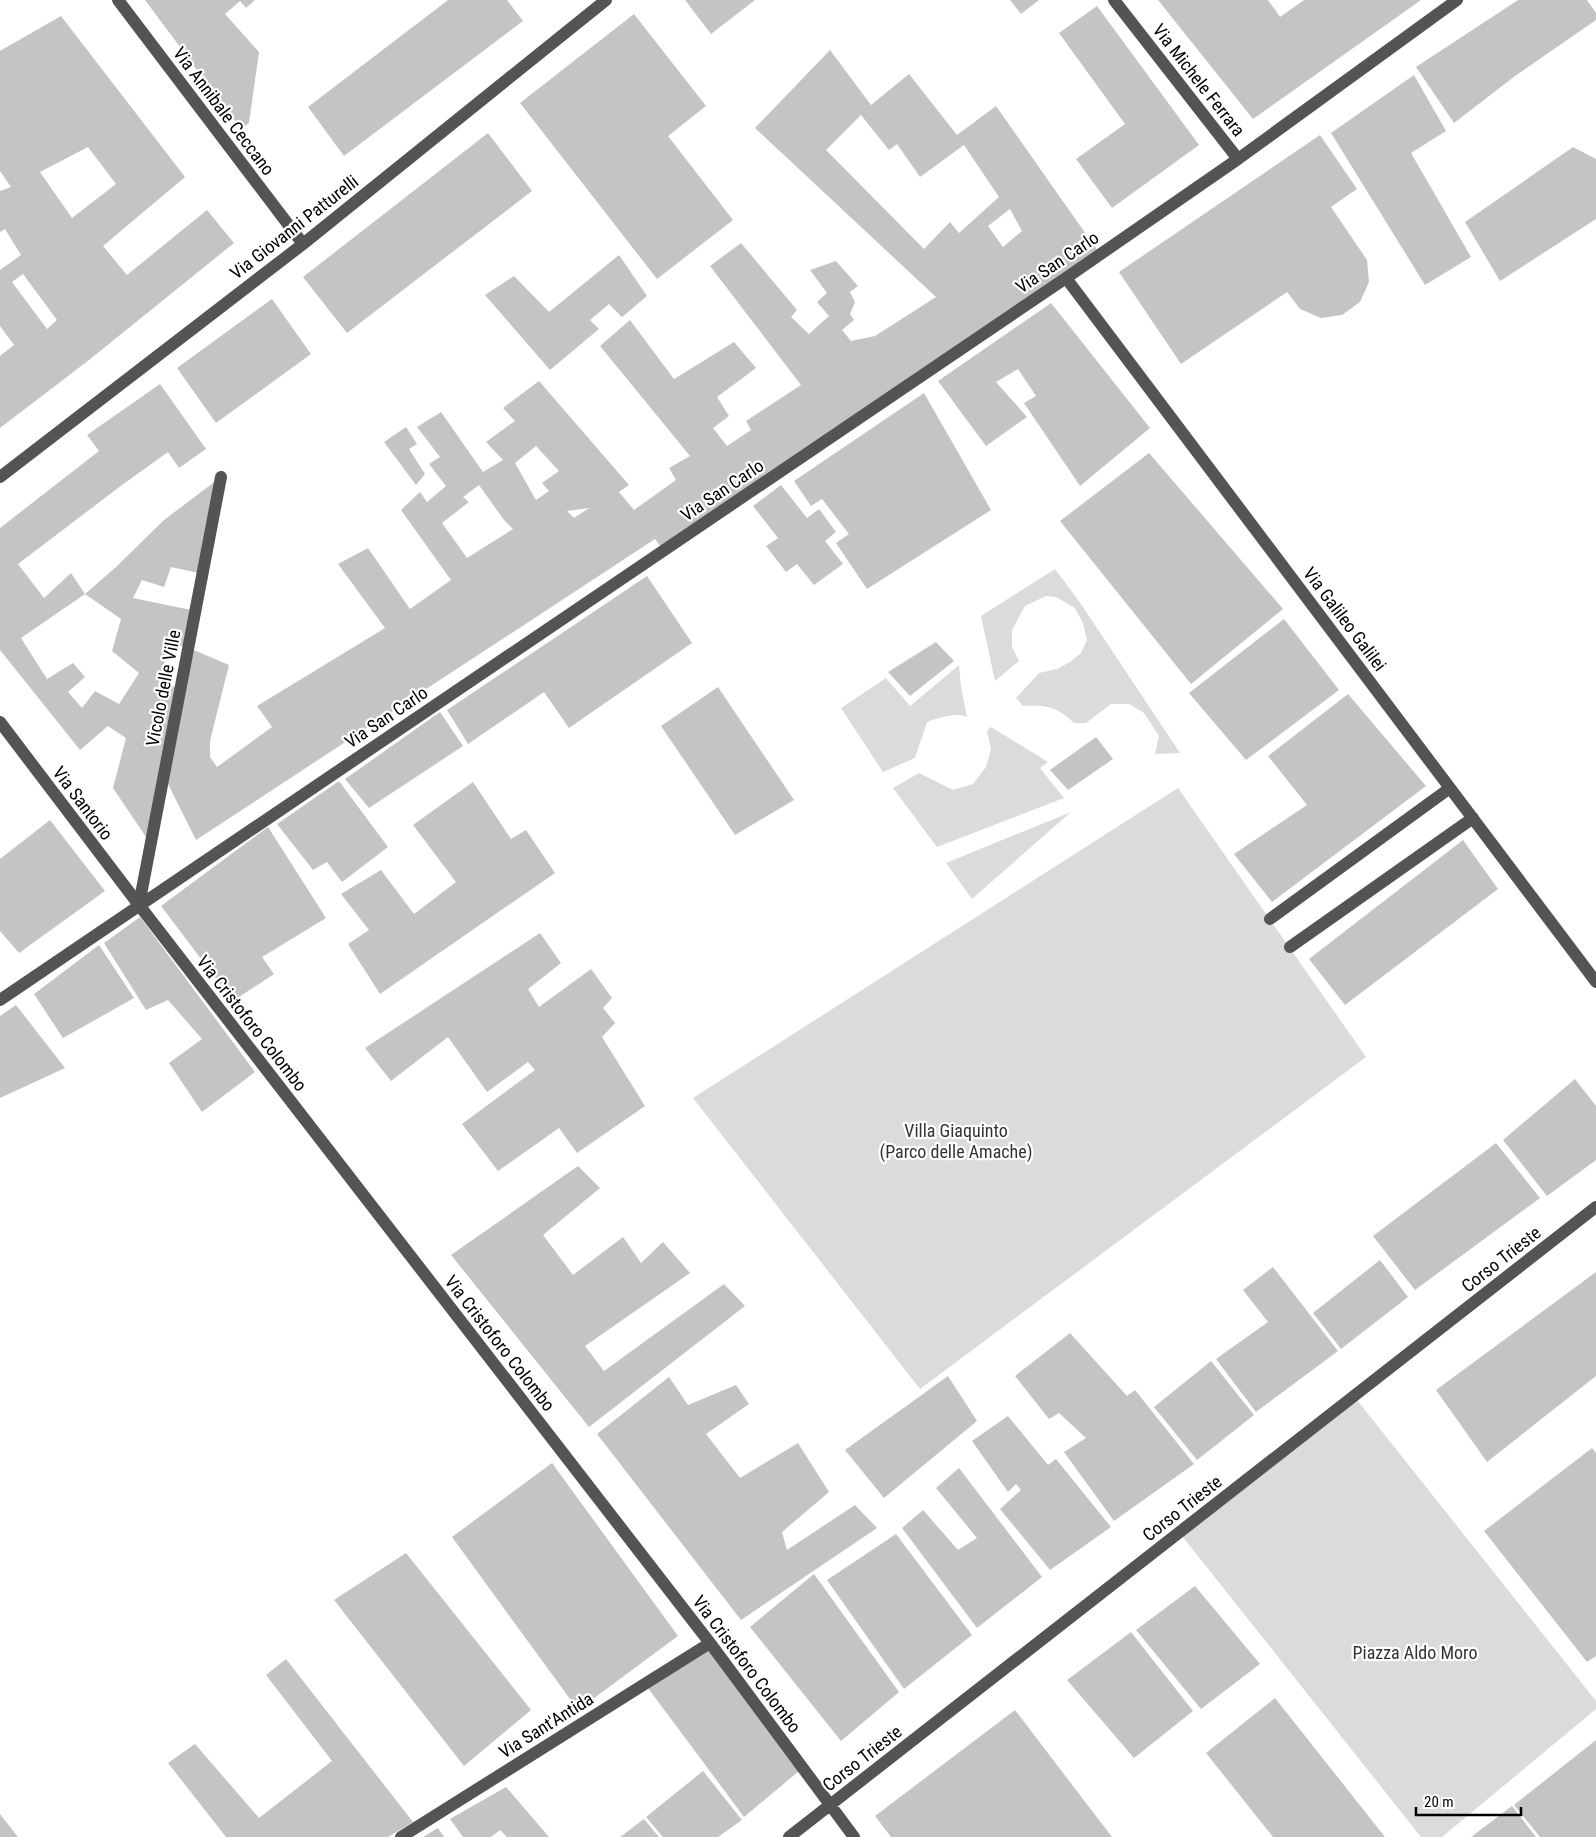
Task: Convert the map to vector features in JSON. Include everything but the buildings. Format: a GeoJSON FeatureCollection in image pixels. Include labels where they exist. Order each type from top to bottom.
{"type":"FeatureCollection","features":[{"type":"Feature","properties":{"kind":"street","name":"Via Annibale Ceccano"},"geometry":{"type":"LineString","coordinates":[[118,0],[303,244]]}},
{"type":"Feature","properties":{"kind":"street","name":"Via Giovanni Patturelli"},"geometry":{"type":"LineString","coordinates":[[0,477],[303,244],[606,0]]}},
{"type":"Feature","properties":{"kind":"street","name":"Via Michele Ferrara"},"geometry":{"type":"LineString","coordinates":[[1114,0],[1238,158]]}},
{"type":"Feature","properties":{"kind":"street","name":"Via San Carlo"},"geometry":{"type":"LineString","coordinates":[[0,1000],[1066,278],[1238,158],[1457,0]]}},
{"type":"Feature","properties":{"kind":"street","name":"Via Galileo Galilei"},"geometry":{"type":"LineString","coordinates":[[1066,278],[1596,982]]}},
{"type":"Feature","properties":{"kind":"street","name":"Vicolo delle Ville"},"geometry":{"type":"LineString","coordinates":[[139,905],[221,477]]}},
{"type":"Feature","properties":{"kind":"street","name":"Via Santorio"},"geometry":{"type":"LineString","coordinates":[[0,722],[139,905]]}},
{"type":"Feature","properties":{"kind":"street"},"geometry":{"type":"LineString","coordinates":[[1270,919],[1450,788]]}},
{"type":"Feature","properties":{"kind":"street"},"geometry":{"type":"LineString","coordinates":[[1290,947],[1473,818]]}},
{"type":"Feature","properties":{"kind":"street","name":"Via Cristoforo Colombo"},"geometry":{"type":"LineString","coordinates":[[139,905],[710,1643],[854,1837]]}},
{"type":"Feature","properties":{"kind":"street","name":"Corso Trieste"},"geometry":{"type":"LineString","coordinates":[[789,1837],[1596,1207]]}},
{"type":"Feature","properties":{"kind":"street","name":"Via Sant'Antida"},"geometry":{"type":"LineString","coordinates":[[401,1837],[710,1643]]}},
{"type":"Feature","properties":{"kind":"green space"},"geometry":{"type":"Polygon","coordinates":[[[1055,569],[1081,604],[1180,753],[1155,754],[1159,736],[1144,713],[1129,704],[1111,704],[1086,723],[1074,723],[1056,710],[1045,706],[1023,706],[1016,698],[1039,673],[1057,669],[1070,662],[1081,653],[1087,640],[1083,623],[1075,608],[1056,597],[1046,596],[1025,606],[1012,630],[1012,647],[1019,661],[995,681],[981,616],[1055,569]]]}},
{"type":"Feature","properties":{"kind":"green space"},"geometry":{"type":"Polygon","coordinates":[[[959,665],[967,717],[952,715],[927,722],[915,758],[883,772],[841,708],[886,678],[910,706],[959,665]]]}},
{"type":"Feature","properties":{"kind":"green space"},"geometry":{"type":"Polygon","coordinates":[[[991,727],[1048,762],[1040,768],[1064,798],[937,847],[893,788],[919,773],[953,790],[973,784],[986,767],[991,749],[987,731],[991,727]]]}},
{"type":"Feature","properties":{"kind":"green space","name":"Villa Giaquinto (Parco delle Amache)"},"geometry":{"type":"Polygon","coordinates":[[[1178,788],[1366,1057],[920,1389],[693,1098],[1178,788]]]}},
{"type":"Feature","properties":{"kind":"green space"},"geometry":{"type":"Polygon","coordinates":[[[1071,812],[972,899],[946,863],[1071,812]]]}},
{"type":"Feature","properties":{"kind":"green space","name":"Piazza Aldo Moro"},"geometry":{"type":"Polygon","coordinates":[[[1357,1400],[1596,1701],[1596,1709],[1442,1837],[1421,1837],[1182,1536],[1357,1400]]]}}]}
